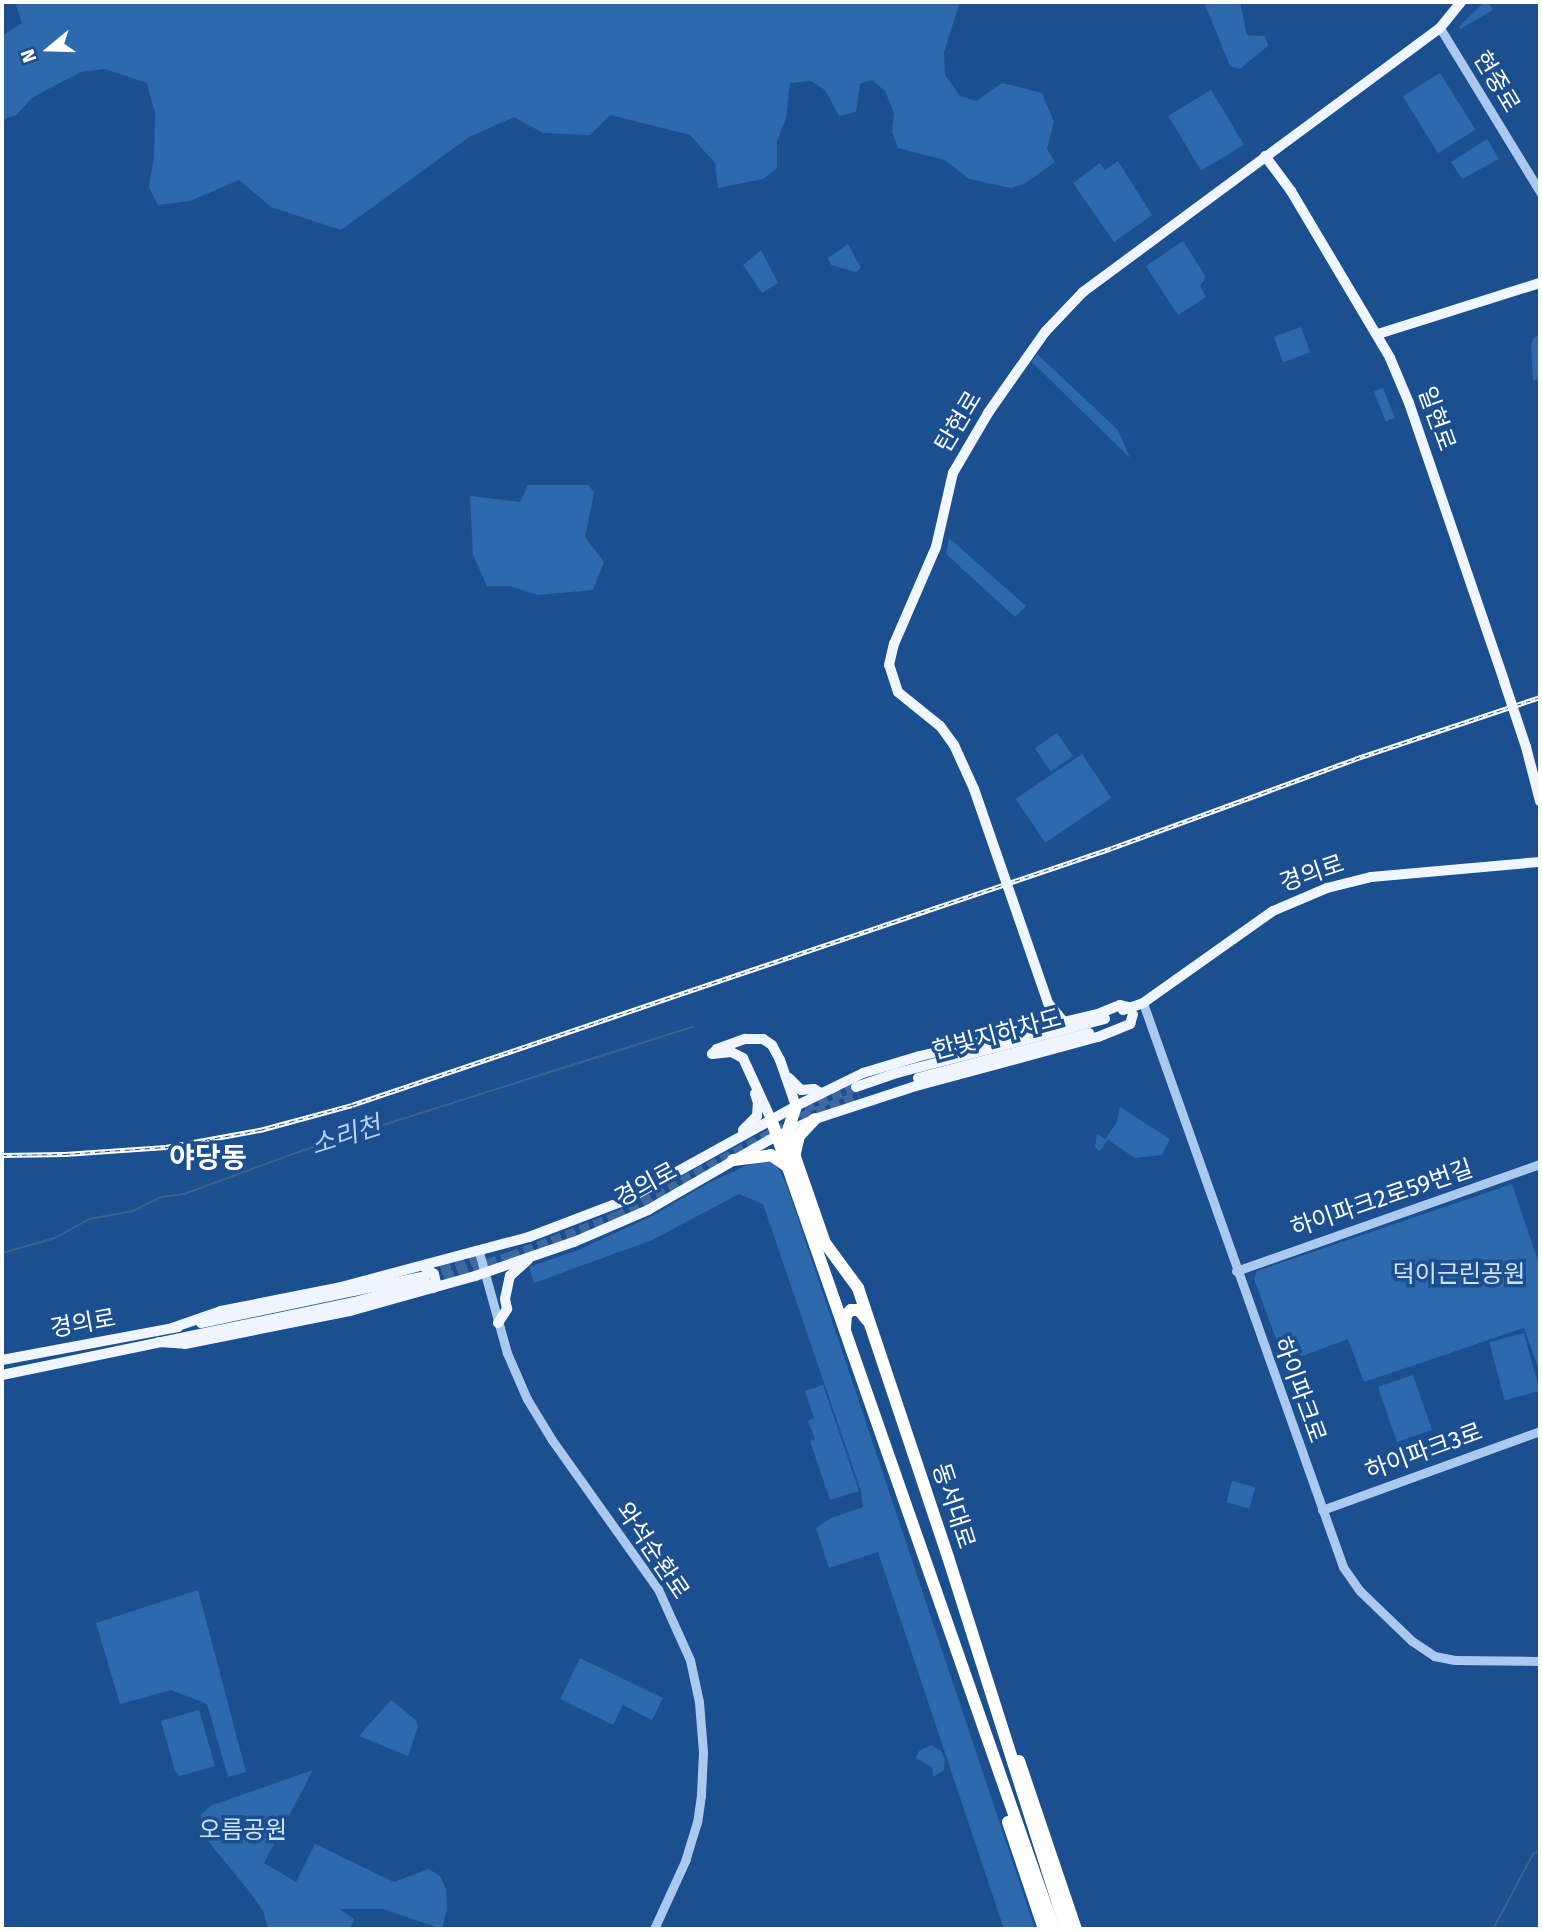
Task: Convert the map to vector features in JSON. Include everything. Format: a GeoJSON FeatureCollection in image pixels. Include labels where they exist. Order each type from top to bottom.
{"type":"FeatureCollection","features":[{"type":"Feature","properties":{"kind":"highway"},"geometry":{"type":"LineString","coordinates":[[783,1133],[796,1106]]}},
{"type":"Feature","properties":{"kind":"highway","name":"동서대로"},"geometry":{"type":"LineString","coordinates":[[771,1119],[783,1133],[848,1341],[1054,1929]]}},
{"type":"Feature","properties":{"kind":"highway"},"geometry":{"type":"LineString","coordinates":[[733,1160],[771,1155],[792,1162],[799,1136],[815,1119]]}},
{"type":"Feature","properties":{"kind":"highway","name":"동서대로"},"geometry":{"type":"LineString","coordinates":[[792,1162],[825,1244],[858,1288],[948,1557],[1066,1929]]}},
{"type":"Feature","properties":{"kind":"highway"},"geometry":{"type":"LineString","coordinates":[[848,1341],[844,1323],[851,1310],[859,1310],[864,1315],[873,1333]]}},
{"type":"Feature","properties":{"kind":"highway"},"geometry":{"type":"LineString","coordinates":[[948,1557],[1076,1929]]}},
{"type":"Feature","properties":{"kind":"highway"},"geometry":{"type":"LineString","coordinates":[[925,1565],[1044,1929]]}},
{"type":"Feature","properties":{"kind":"main road","name":"탄현로"},"geometry":{"type":"LineString","coordinates":[[1049,1004],[974,789],[954,745],[940,726],[898,692],[889,666],[894,644],[936,547],[953,473],[1023,361],[1045,332],[1083,292],[1440,29],[1461,2]]}},
{"type":"Feature","properties":{"kind":"main road"},"geometry":{"type":"LineString","coordinates":[[1265,156],[1292,191],[1378,334],[1540,282]]}},
{"type":"Feature","properties":{"kind":"main road","name":"일현로"},"geometry":{"type":"LineString","coordinates":[[1378,334],[1409,403],[1526,747],[1540,801]]}},
{"type":"Feature","properties":{"kind":"main road","name":"경의로"},"geometry":{"type":"LineString","coordinates":[[857,1091],[933,1063],[1095,1023],[1136,1008],[1249,926],[1273,911],[1327,887],[1371,877],[1540,862]]}},
{"type":"Feature","properties":{"kind":"main road"},"geometry":{"type":"LineString","coordinates":[[1049,1004],[1063,1021]]}},
{"type":"Feature","properties":{"kind":"main road"},"geometry":{"type":"LineString","coordinates":[[1042,1026],[1049,1004]]}},
{"type":"Feature","properties":{"kind":"main road","name":"경의로"},"geometry":{"type":"LineString","coordinates":[[2,1375],[159,1342],[185,1344],[350,1311],[479,1252],[626,1200],[771,1119],[863,1073],[896,1062],[1098,1014],[1120,1005],[1136,1008]]}},
{"type":"Feature","properties":{"kind":"main road","name":"경의로"},"geometry":{"type":"LineString","coordinates":[[2,1360],[172,1328],[221,1311],[427,1278],[485,1272],[648,1210],[733,1160],[815,1119],[916,1086],[1098,1037],[1130,1024],[1136,1008]]}},
{"type":"Feature","properties":{"kind":"main road"},"geometry":{"type":"LineString","coordinates":[[771,1119],[749,1066],[737,1053],[712,1054],[745,1039],[763,1039],[772,1045],[796,1106]]}},
{"type":"Feature","properties":{"kind":"main road"},"geometry":{"type":"LineString","coordinates":[[785,1074],[801,1090],[825,1092],[820,1099],[824,1110],[837,1111]]}},
{"type":"Feature","properties":{"kind":"main road"},"geometry":{"type":"LineString","coordinates":[[727,1145],[732,1136],[754,1122],[757,1116],[756,1080]]}},
{"type":"Feature","properties":{"kind":"main road"},"geometry":{"type":"LineString","coordinates":[[498,1323],[507,1309],[505,1298],[510,1276],[532,1256]]}},
{"type":"Feature","properties":{"kind":"street","name":"현중로"},"geometry":{"type":"LineString","coordinates":[[1440,29],[1540,192]]}},
{"type":"Feature","properties":{"kind":"street","name":"하이파크로"},"geometry":{"type":"LineString","coordinates":[[1136,1008],[1236,1271],[1335,1549],[1355,1585],[1420,1648],[1434,1656],[1455,1660],[1540,1661]]}},
{"type":"Feature","properties":{"kind":"street","name":"하이파크2로59번길"},"geometry":{"type":"LineString","coordinates":[[1236,1271],[1540,1164]]}},
{"type":"Feature","properties":{"kind":"street","name":"와석순환로"},"geometry":{"type":"LineString","coordinates":[[479,1252],[507,1353],[527,1399],[552,1440],[658,1589],[690,1660],[699,1702],[703,1752],[701,1795],[697,1822],[686,1859],[654,1929]]}},
{"type":"Feature","properties":{"kind":"street","name":"하이파크3로"},"geometry":{"type":"LineString","coordinates":[[1322,1510],[1540,1431]]}},
{"type":"Feature","properties":{"kind":"green space"},"geometry":{"type":"Polygon","coordinates":[[[15,2],[960,2],[944,52],[945,75],[960,96],[976,101],[1002,83],[1042,93],[1054,122],[1047,149],[1055,162],[1024,184],[1011,188],[969,179],[945,160],[898,148],[892,132],[894,113],[885,91],[872,80],[860,84],[856,112],[839,116],[825,90],[811,81],[790,83],[786,118],[777,141],[777,168],[763,179],[718,188],[715,163],[690,135],[610,115],[590,135],[543,133],[514,117],[469,137],[341,230],[271,207],[239,180],[190,201],[158,205],[149,187],[154,157],[155,113],[147,83],[105,69],[81,72],[33,97],[16,115],[2,120],[2,36],[22,23],[15,2]]]}},
{"type":"Feature","properties":{"kind":"green space"},"geometry":{"type":"Polygon","coordinates":[[[1204,2],[1240,2],[1247,35],[1265,36],[1268,46],[1240,69],[1230,66],[1204,2]]]}},
{"type":"Feature","properties":{"kind":"green space"},"geometry":{"type":"Polygon","coordinates":[[[1484,2],[1488,2],[1493,10],[1460,29],[1459,27],[1484,2]]]}},
{"type":"Feature","properties":{"kind":"green space"},"geometry":{"type":"Polygon","coordinates":[[[1440,73],[1476,130],[1438,153],[1403,96],[1440,73]]]}},
{"type":"Feature","properties":{"kind":"green space"},"geometry":{"type":"Polygon","coordinates":[[[1211,90],[1244,145],[1201,171],[1168,116],[1211,90]]]}},
{"type":"Feature","properties":{"kind":"green space"},"geometry":{"type":"Polygon","coordinates":[[[1487,139],[1499,159],[1462,179],[1451,162],[1487,139]]]}},
{"type":"Feature","properties":{"kind":"green space"},"geometry":{"type":"Polygon","coordinates":[[[1118,161],[1152,215],[1114,242],[1073,183],[1100,163],[1105,170],[1118,161]]]}},
{"type":"Feature","properties":{"kind":"green space"},"geometry":{"type":"Polygon","coordinates":[[[1183,241],[1206,277],[1200,286],[1206,297],[1178,315],[1146,266],[1183,241]]]}},
{"type":"Feature","properties":{"kind":"green space"},"geometry":{"type":"Polygon","coordinates":[[[848,244],[861,268],[856,272],[831,265],[828,258],[848,244]]]}},
{"type":"Feature","properties":{"kind":"green space"},"geometry":{"type":"Polygon","coordinates":[[[761,250],[778,283],[762,293],[743,265],[761,250]]]}},
{"type":"Feature","properties":{"kind":"green space"},"geometry":{"type":"Polygon","coordinates":[[[1301,327],[1310,352],[1283,362],[1274,337],[1301,327]]]}},
{"type":"Feature","properties":{"kind":"green space"},"geometry":{"type":"Polygon","coordinates":[[[1540,335],[1540,379],[1533,380],[1531,344],[1534,338],[1540,335]]]}},
{"type":"Feature","properties":{"kind":"green space"},"geometry":{"type":"Polygon","coordinates":[[[1037,354],[1118,430],[1130,458],[1032,362],[1037,354]]]}},
{"type":"Feature","properties":{"kind":"green space"},"geometry":{"type":"Polygon","coordinates":[[[1383,388],[1395,418],[1386,421],[1374,392],[1383,388]]]}},
{"type":"Feature","properties":{"kind":"green space"},"geometry":{"type":"Polygon","coordinates":[[[528,485],[589,485],[594,493],[585,537],[604,562],[593,590],[537,595],[510,586],[487,586],[473,555],[470,496],[520,502],[528,485]]]}},
{"type":"Feature","properties":{"kind":"green space"},"geometry":{"type":"Polygon","coordinates":[[[949,538],[1026,606],[1015,617],[946,554],[949,538]]]}},
{"type":"Feature","properties":{"kind":"green space"},"geometry":{"type":"Polygon","coordinates":[[[1057,733],[1073,756],[1051,771],[1035,748],[1057,733]]]}},
{"type":"Feature","properties":{"kind":"green space"},"geometry":{"type":"Polygon","coordinates":[[[1082,754],[1112,798],[1045,843],[1016,799],[1082,754]]]}},
{"type":"Feature","properties":{"kind":"green space"},"geometry":{"type":"Polygon","coordinates":[[[1120,1107],[1170,1139],[1162,1155],[1135,1158],[1108,1140],[1100,1151],[1095,1148],[1097,1134],[1105,1139],[1117,1122],[1120,1107]]]}},
{"type":"Feature","properties":{"kind":"green space"},"geometry":{"type":"Polygon","coordinates":[[[761,1159],[772,1162],[780,1171],[788,1189],[1035,1929],[1004,1929],[878,1552],[829,1568],[816,1528],[831,1518],[863,1507],[861,1491],[763,1204],[739,1194],[652,1240],[534,1283],[529,1267],[581,1249],[654,1215],[708,1183],[761,1159]]]}},
{"type":"Feature","properties":{"kind":"green space","name":"덕이근린공원"},"geometry":{"type":"Polygon","coordinates":[[[1512,1184],[1540,1267],[1540,1373],[1524,1328],[1364,1382],[1348,1339],[1302,1356],[1288,1340],[1278,1344],[1254,1279],[1257,1271],[1512,1184]]]}},
{"type":"Feature","properties":{"kind":"green space"},"geometry":{"type":"Polygon","coordinates":[[[1524,1333],[1540,1391],[1505,1400],[1489,1342],[1524,1333]]]}},
{"type":"Feature","properties":{"kind":"green space"},"geometry":{"type":"Polygon","coordinates":[[[1413,1375],[1432,1430],[1397,1442],[1378,1387],[1413,1375]]]}},
{"type":"Feature","properties":{"kind":"green space"},"geometry":{"type":"Polygon","coordinates":[[[823,1385],[859,1491],[830,1500],[810,1441],[815,1439],[808,1421],[814,1418],[805,1391],[823,1385]]]}},
{"type":"Feature","properties":{"kind":"green space"},"geometry":{"type":"Polygon","coordinates":[[[1232,1481],[1255,1487],[1249,1508],[1226,1502],[1232,1481]]]}},
{"type":"Feature","properties":{"kind":"green space","name":"오름공원"},"geometry":{"type":"Polygon","coordinates":[[[198,1590],[246,1772],[228,1777],[207,1704],[171,1690],[120,1704],[96,1623],[198,1590]]]}},
{"type":"Feature","properties":{"kind":"green space"},"geometry":{"type":"Polygon","coordinates":[[[580,1658],[663,1698],[652,1720],[623,1705],[613,1725],[560,1699],[580,1658]]]}},
{"type":"Feature","properties":{"kind":"green space"},"geometry":{"type":"Polygon","coordinates":[[[391,1700],[416,1720],[418,1727],[408,1756],[359,1736],[391,1700]]]}},
{"type":"Feature","properties":{"kind":"green space"},"geometry":{"type":"Polygon","coordinates":[[[199,1710],[215,1766],[180,1776],[175,1771],[161,1721],[199,1710]]]}},
{"type":"Feature","properties":{"kind":"green space"},"geometry":{"type":"Polygon","coordinates":[[[931,1745],[941,1751],[945,1760],[944,1770],[933,1777],[932,1767],[916,1758],[919,1751],[931,1745]]]}},
{"type":"Feature","properties":{"kind":"green space","name":"오름공원"},"geometry":{"type":"Polygon","coordinates":[[[313,1770],[264,1863],[296,1882],[315,1844],[394,1882],[429,1869],[440,1876],[446,1889],[447,1909],[442,1929],[383,1909],[339,1909],[354,1919],[350,1929],[268,1929],[263,1911],[202,1834],[201,1815],[210,1806],[313,1770]]]}},
{"type":"Feature","properties":{"kind":"waterway","name":"소리천"},"geometry":{"type":"LineString","coordinates":[[2,1253],[55,1238],[89,1219],[133,1211],[162,1197],[184,1194],[301,1151],[694,1026]]}},
{"type":"Feature","properties":{"kind":"waterway"},"geometry":{"type":"LineString","coordinates":[[1493,1929],[1533,1854],[1540,1850]]}},
{"type":"Feature","properties":{"kind":"tunnel"},"geometry":{"type":"LineString","coordinates":[[791,1115],[856,1087]]}},
{"type":"Feature","properties":{"kind":"tunnel"},"geometry":{"type":"LineString","coordinates":[[430,1282],[510,1257],[616,1217],[802,1117],[859,1096]]}},
{"type":"Feature","properties":{"kind":"tunnel"},"geometry":{"type":"LineString","coordinates":[[427,1275],[479,1259]]}},
{"type":"Feature","properties":{"kind":"railway"},"geometry":{"type":"LineString","coordinates":[[2,1155],[166,1147],[260,1130],[352,1105],[1112,848],[1355,759],[1540,697]]}},
{"type":"Feature","properties":{"kind":"district","name":"야당동"},"geometry":{"type":"Point","coordinates":[208,1158]}}]}
